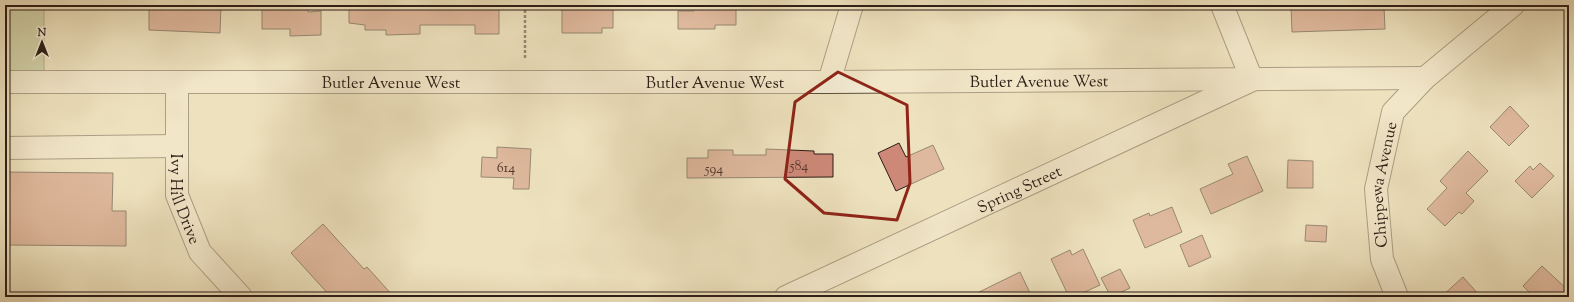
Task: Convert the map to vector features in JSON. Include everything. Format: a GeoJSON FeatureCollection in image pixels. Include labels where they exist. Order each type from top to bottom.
{"type":"FeatureCollection","features":[{"type":"Feature","properties":{"kind":"street"},"geometry":{"type":"LineString","coordinates":[[829,82],[852,5]]}},
{"type":"Feature","properties":{"kind":"street"},"geometry":{"type":"LineString","coordinates":[[1222,5],[1252,80]]}},
{"type":"Feature","properties":{"kind":"street","name":"Chippewa Avenue"},"geometry":{"type":"LineString","coordinates":[[1397,297],[1382,259],[1376,189],[1394,112],[1425,78],[1514,5]]}},
{"type":"Feature","properties":{"kind":"street","name":"Butler Avenue West"},"geometry":{"type":"LineString","coordinates":[[5,82],[829,82],[1425,78]]}},
{"type":"Feature","properties":{"kind":"street","name":"Spring Street"},"geometry":{"type":"LineString","coordinates":[[786,297],[1252,80]]}},
{"type":"Feature","properties":{"kind":"street","name":"Ivy Hill Drive"},"geometry":{"type":"LineString","coordinates":[[177,83],[177,195],[200,252],[241,297]]}},
{"type":"Feature","properties":{"kind":"street"},"geometry":{"type":"LineString","coordinates":[[5,148],[177,146]]}},
{"type":"Feature","properties":{"kind":"path"},"geometry":{"type":"LineString","coordinates":[[525,5],[526,82]]}},
{"type":"Feature","properties":{"kind":"highlighted area"},"geometry":{"type":"Polygon","coordinates":[[[838,72],[907,105],[910,183],[897,220],[824,213],[785,179],[795,102],[838,72]]]}},
{"type":"Feature","properties":{"kind":"green space"},"geometry":{"type":"Polygon","coordinates":[[[5,5],[44,5],[44,73],[5,83],[5,5]]]}},
{"type":"Feature","properties":{"kind":"building"},"geometry":{"type":"Polygon","coordinates":[[[168,5],[221,5],[220,33],[149,30],[149,6],[168,7],[168,5]]]}},
{"type":"Feature","properties":{"kind":"building"},"geometry":{"type":"Polygon","coordinates":[[[262,5],[308,5],[308,12],[321,11],[321,35],[290,36],[290,29],[262,29],[262,5]]]}},
{"type":"Feature","properties":{"kind":"building"},"geometry":{"type":"Polygon","coordinates":[[[349,5],[499,5],[499,34],[475,34],[475,25],[420,25],[420,34],[386,35],[386,30],[365,30],[365,25],[349,23],[349,5]]]}},
{"type":"Feature","properties":{"kind":"building"},"geometry":{"type":"Polygon","coordinates":[[[562,5],[613,5],[613,28],[602,28],[602,33],[562,33],[562,5]]]}},
{"type":"Feature","properties":{"kind":"building"},"geometry":{"type":"Polygon","coordinates":[[[694,5],[736,5],[736,25],[715,25],[715,29],[678,29],[678,11],[694,11],[694,5]]]}},
{"type":"Feature","properties":{"kind":"building"},"geometry":{"type":"Polygon","coordinates":[[[1291,5],[1317,5],[1318,9],[1384,7],[1385,29],[1292,32],[1291,5]]]}},
{"type":"Feature","properties":{"kind":"building"},"geometry":{"type":"Polygon","coordinates":[[[1510,106],[1529,126],[1509,146],[1490,127],[1510,106]]]}},
{"type":"Feature","properties":{"kind":"building"},"geometry":{"type":"Polygon","coordinates":[[[899,143],[906,157],[933,145],[944,169],[896,191],[878,153],[899,143]]]}},
{"type":"Feature","properties":{"kind":"building"},"geometry":{"type":"Polygon","coordinates":[[[497,147],[531,149],[529,189],[513,189],[514,178],[481,177],[482,157],[497,158],[497,147]]]}},
{"type":"Feature","properties":{"kind":"building"},"geometry":{"type":"Polygon","coordinates":[[[766,149],[814,151],[814,154],[833,154],[833,177],[687,178],[687,158],[708,158],[708,150],[733,150],[733,155],[766,155],[766,149]]]}},
{"type":"Feature","properties":{"kind":"building"},"geometry":{"type":"Polygon","coordinates":[[[1468,151],[1488,171],[1466,193],[1474,201],[1462,214],[1459,212],[1445,226],[1427,209],[1447,188],[1440,181],[1468,151]]]}},
{"type":"Feature","properties":{"kind":"building"},"geometry":{"type":"Polygon","coordinates":[[[1247,156],[1263,191],[1211,214],[1200,189],[1233,174],[1228,164],[1247,156]]]}},
{"type":"Feature","properties":{"kind":"building"},"geometry":{"type":"Polygon","coordinates":[[[1288,160],[1313,161],[1313,188],[1287,188],[1288,160]]]}},
{"type":"Feature","properties":{"kind":"building"},"geometry":{"type":"Polygon","coordinates":[[[1540,163],[1554,176],[1532,198],[1515,181],[1530,166],[1533,170],[1540,163]]]}},
{"type":"Feature","properties":{"kind":"building"},"geometry":{"type":"Polygon","coordinates":[[[5,172],[113,173],[112,211],[126,211],[126,246],[5,245],[5,172]]]}},
{"type":"Feature","properties":{"kind":"building"},"geometry":{"type":"Polygon","coordinates":[[[1172,207],[1182,232],[1145,248],[1133,220],[1149,213],[1150,216],[1172,207]]]}},
{"type":"Feature","properties":{"kind":"building"},"geometry":{"type":"Polygon","coordinates":[[[323,224],[364,269],[367,267],[394,297],[331,297],[291,253],[323,224]]]}},
{"type":"Feature","properties":{"kind":"building"},"geometry":{"type":"Polygon","coordinates":[[[1306,225],[1327,226],[1326,242],[1305,241],[1306,225]]]}},
{"type":"Feature","properties":{"kind":"building"},"geometry":{"type":"Polygon","coordinates":[[[1202,235],[1211,257],[1189,267],[1180,245],[1202,235]]]}},
{"type":"Feature","properties":{"kind":"building"},"geometry":{"type":"Polygon","coordinates":[[[1083,249],[1100,285],[1074,297],[1069,297],[1051,259],[1070,250],[1072,255],[1083,249]]]}},
{"type":"Feature","properties":{"kind":"building"},"geometry":{"type":"Polygon","coordinates":[[[1542,266],[1569,291],[1569,297],[1534,297],[1523,286],[1542,266]]]}},
{"type":"Feature","properties":{"kind":"building"},"geometry":{"type":"Polygon","coordinates":[[[1120,269],[1130,288],[1111,297],[1101,278],[1120,269]]]}},
{"type":"Feature","properties":{"kind":"building"},"geometry":{"type":"Polygon","coordinates":[[[1020,272],[1032,297],[969,297],[1020,272]]]}},
{"type":"Feature","properties":{"kind":"building"},"geometry":{"type":"Polygon","coordinates":[[[1463,277],[1481,297],[1441,297],[1463,277]]]}}]}
